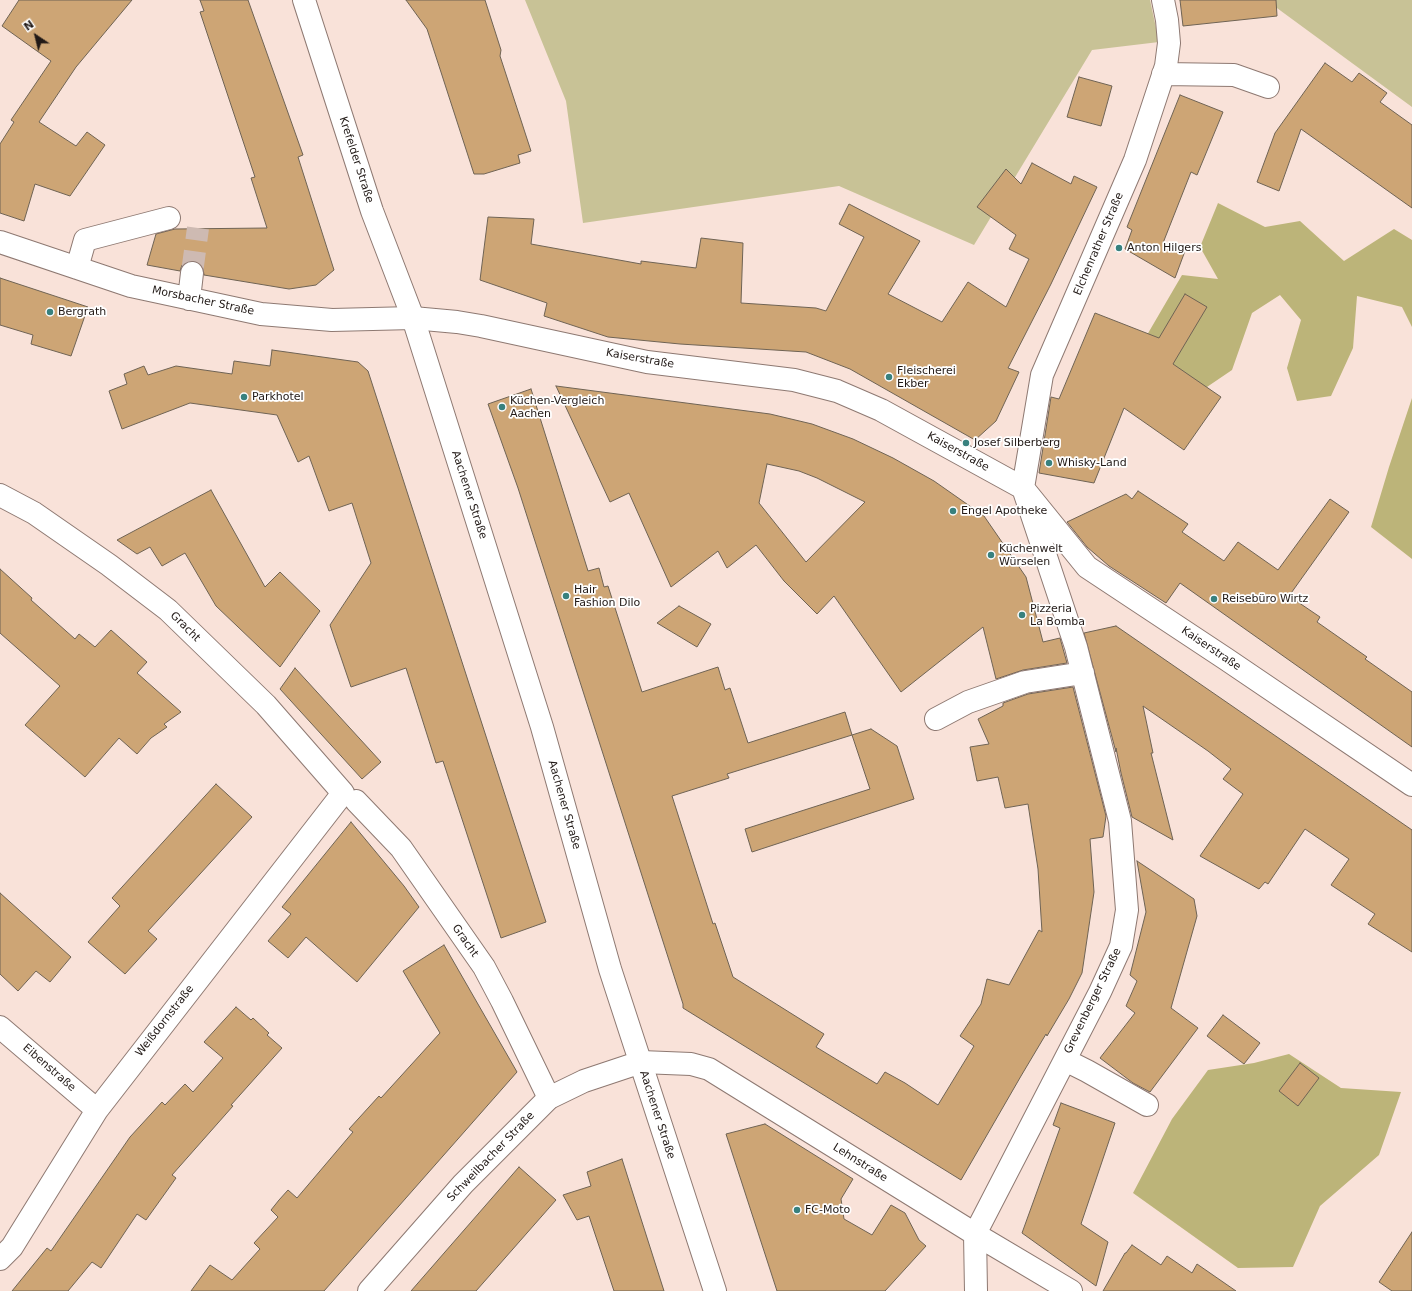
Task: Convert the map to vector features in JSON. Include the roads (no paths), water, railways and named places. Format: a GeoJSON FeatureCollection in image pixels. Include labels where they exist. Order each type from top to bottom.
{"type":"FeatureCollection","features":[{"type":"Feature","properties":{"kind":"street","name":"Krefelder Straße"},"geometry":{"type":"LineString","coordinates":[[304,0],[372,211],[413,318]]}},
{"type":"Feature","properties":{"kind":"street","name":"Elchenrather Straße"},"geometry":{"type":"LineString","coordinates":[[1023,488],[1042,375],[1135,160],[1166,66],[1169,43],[1163,0]]}},
{"type":"Feature","properties":{"kind":"street"},"geometry":{"type":"LineString","coordinates":[[1163,74],[1234,75],[1268,87]]}},
{"type":"Feature","properties":{"kind":"street"},"geometry":{"type":"LineString","coordinates":[[77,268],[85,240],[169,218]]}},
{"type":"Feature","properties":{"kind":"street","name":"Morsbacher Straße"},"geometry":{"type":"LineString","coordinates":[[0,242],[131,286],[189,299],[269,314],[332,320],[413,318]]}},
{"type":"Feature","properties":{"kind":"street"},"geometry":{"type":"LineString","coordinates":[[189,299],[192,273]]}},
{"type":"Feature","properties":{"kind":"street","name":"Kaiserstraße"},"geometry":{"type":"LineString","coordinates":[[413,318],[481,326],[647,362],[794,380],[837,391],[881,410],[1023,488],[1087,567],[1412,785]]}},
{"type":"Feature","properties":{"kind":"street","name":"Aachener Straße"},"geometry":{"type":"LineString","coordinates":[[413,318],[540,720],[610,968],[715,1291]]}},
{"type":"Feature","properties":{"kind":"street","name":"Grevenberger Straße"},"geometry":{"type":"LineString","coordinates":[[976,1291],[975,1234],[1100,992],[1121,946],[1127,910],[1120,821],[1076,647],[1023,488]]}},
{"type":"Feature","properties":{"kind":"street","name":"Gracht"},"geometry":{"type":"LineString","coordinates":[[0,495],[34,513],[108,565],[168,610],[266,705],[350,797],[401,848],[484,967],[549,1098]]}},
{"type":"Feature","properties":{"kind":"street"},"geometry":{"type":"LineString","coordinates":[[936,719],[968,702],[1025,682],[1082,673]]}},
{"type":"Feature","properties":{"kind":"street","name":"Weißdornstraße"},"geometry":{"type":"LineString","coordinates":[[0,1258],[12,1247],[97,1110],[350,797]]}},
{"type":"Feature","properties":{"kind":"street","name":"Eibenstraße"},"geometry":{"type":"LineString","coordinates":[[0,1026],[97,1110]]}},
{"type":"Feature","properties":{"kind":"street"},"geometry":{"type":"LineString","coordinates":[[1064,1060],[1087,1070],[1147,1105]]}},
{"type":"Feature","properties":{"kind":"street","name":"Schweilbacher Straße"},"geometry":{"type":"LineString","coordinates":[[369,1291],[463,1184],[549,1098],[584,1082],[641,1062]]}},
{"type":"Feature","properties":{"kind":"street","name":"Lehnstraße"},"geometry":{"type":"LineString","coordinates":[[641,1062],[691,1064],[709,1069],[975,1234],[1071,1291]]}},
{"type":"Feature","properties":{"kind":"tunnel"},"geometry":{"type":"LineString","coordinates":[[192,273],[198,228]]}},
{"type":"Feature","properties":{"kind":"place","name":"Anton Hilgers"},"geometry":{"type":"Point","coordinates":[1119,248]}},
{"type":"Feature","properties":{"kind":"place","name":"Bergrath"},"geometry":{"type":"Point","coordinates":[50,312]}},
{"type":"Feature","properties":{"kind":"place","name":"Fleischerei Ekber"},"geometry":{"type":"Point","coordinates":[889,377]}},
{"type":"Feature","properties":{"kind":"place","name":"Parkhotel"},"geometry":{"type":"Point","coordinates":[244,397]}},
{"type":"Feature","properties":{"kind":"place","name":"Küchen-Vergleich Aachen"},"geometry":{"type":"Point","coordinates":[502,407]}},
{"type":"Feature","properties":{"kind":"place","name":"Josef Silberberg"},"geometry":{"type":"Point","coordinates":[966,443]}},
{"type":"Feature","properties":{"kind":"place","name":"Whisky-Land"},"geometry":{"type":"Point","coordinates":[1049,463]}},
{"type":"Feature","properties":{"kind":"place","name":"Engel Apotheke"},"geometry":{"type":"Point","coordinates":[953,511]}},
{"type":"Feature","properties":{"kind":"place","name":"Küchenwelt Würselen"},"geometry":{"type":"Point","coordinates":[991,555]}},
{"type":"Feature","properties":{"kind":"place","name":"Hair Fashion Dilo"},"geometry":{"type":"Point","coordinates":[566,596]}},
{"type":"Feature","properties":{"kind":"place","name":"Reisebüro Wirtz"},"geometry":{"type":"Point","coordinates":[1214,599]}},
{"type":"Feature","properties":{"kind":"place","name":"Pizzeria La Bomba"},"geometry":{"type":"Point","coordinates":[1022,615]}},
{"type":"Feature","properties":{"kind":"place","name":"FC-Moto"},"geometry":{"type":"Point","coordinates":[797,1210]}}]}
